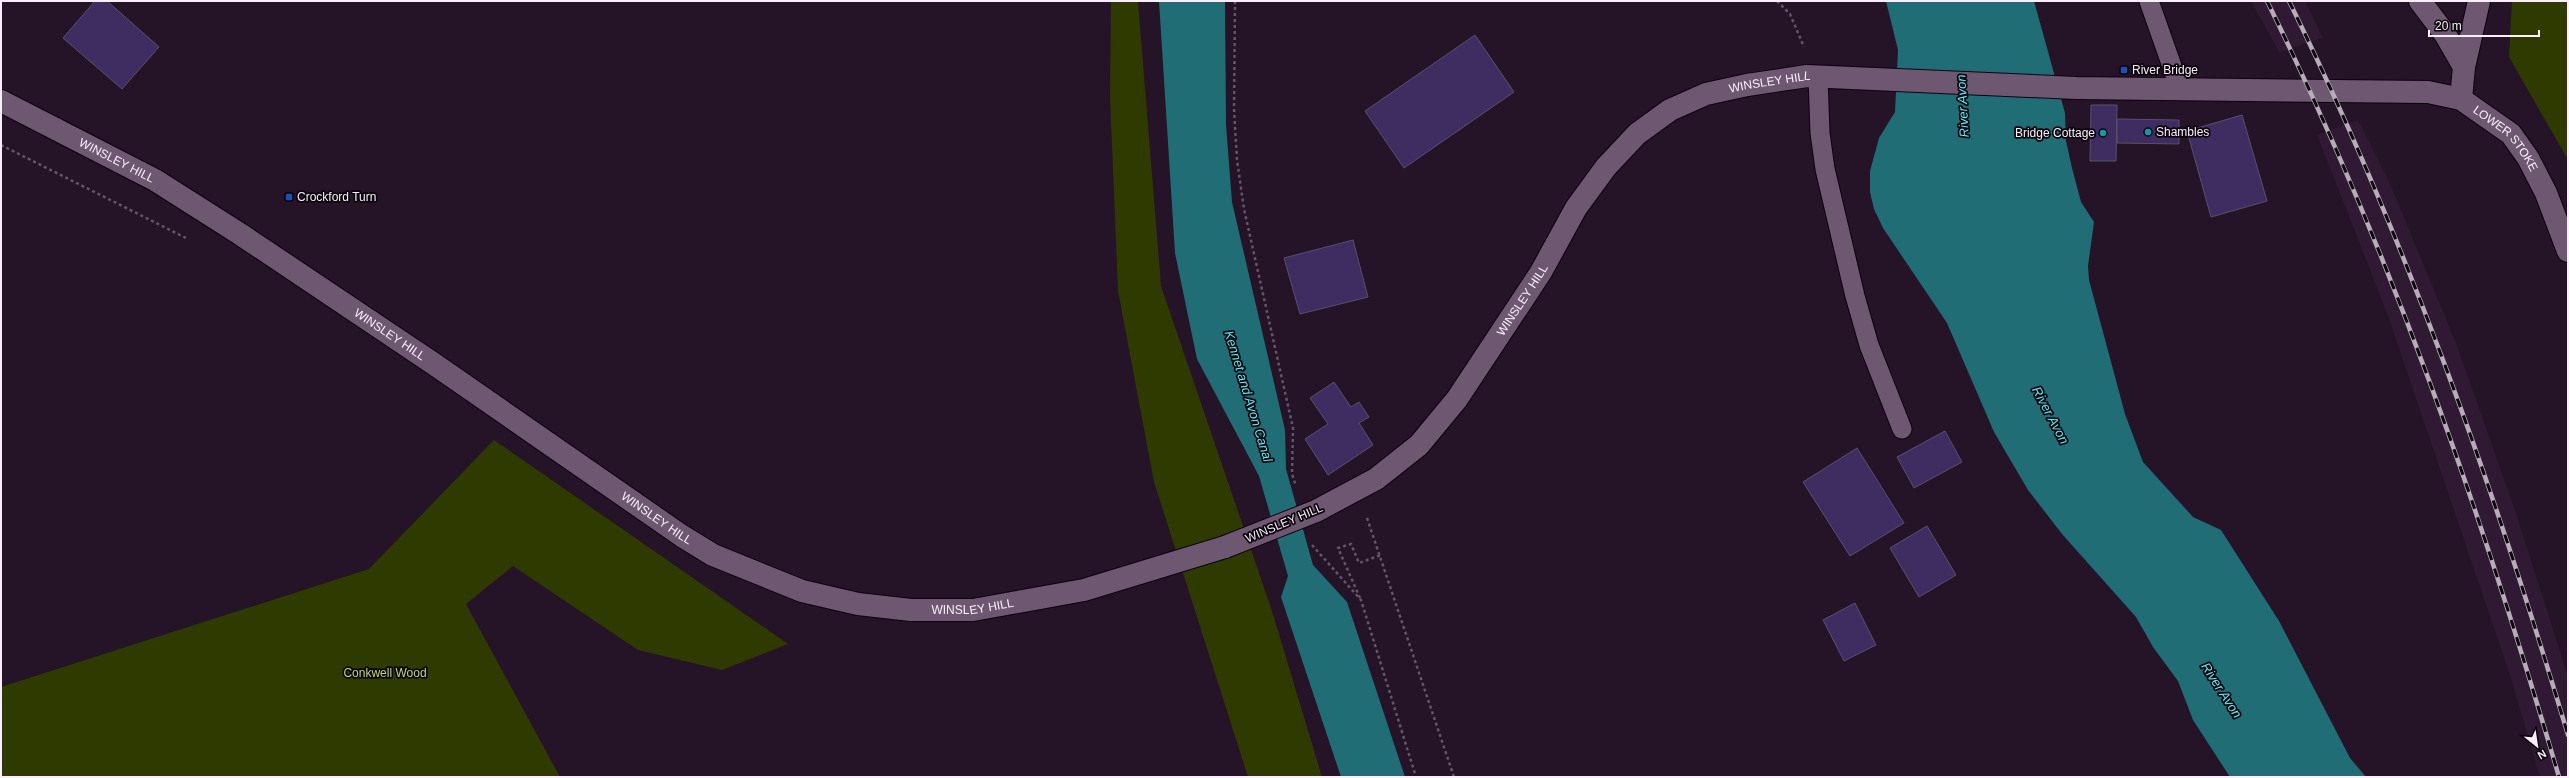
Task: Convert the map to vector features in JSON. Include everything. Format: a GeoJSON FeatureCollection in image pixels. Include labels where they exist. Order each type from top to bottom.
{"type":"FeatureCollection","features":[{"type":"Feature","properties":{"kind":"main road"},"geometry":{"type":"LineString","coordinates":[[2420,1],[2445,34],[2464,67]]}},
{"type":"Feature","properties":{"kind":"main road"},"geometry":{"type":"LineString","coordinates":[[2461,99],[2464,67],[2479,1]]}},
{"type":"Feature","properties":{"kind":"main road","name":"WINSLEY HILL"},"geometry":{"type":"LineString","coordinates":[[1,100],[155,180],[428,359],[682,536],[713,555],[781,583],[858,604],[911,610],[973,610],[1084,590],[1225,547],[1316,511],[1357,491],[1376,479],[1420,445],[1457,399],[1541,272],[1576,208],[1606,167],[1637,134],[1670,110],[1706,94],[1812,77],[2076,88],[2180,89]]}},
{"type":"Feature","properties":{"kind":"main road","name":"LOWER STOKE"},"geometry":{"type":"LineString","coordinates":[[2180,89],[2428,92],[2461,99],[2511,134],[2528,158],[2546,193],[2568,251]]}},
{"type":"Feature","properties":{"kind":"lane"},"geometry":{"type":"LineString","coordinates":[[2149,1],[2180,89]]}},
{"type":"Feature","properties":{"kind":"lane"},"geometry":{"type":"LineString","coordinates":[[1812,77],[1825,169],[1855,296],[1869,345],[1902,429]]}},
{"type":"Feature","properties":{"kind":"path"},"geometry":{"type":"LineString","coordinates":[[1235,1],[1234,109],[1237,160],[1244,208],[1293,428],[1292,474],[1296,488]]}},
{"type":"Feature","properties":{"kind":"path"},"geometry":{"type":"LineString","coordinates":[[1777,1],[1790,14],[1807,53],[1812,77]]}},
{"type":"Feature","properties":{"kind":"path"},"geometry":{"type":"LineString","coordinates":[[1357,491],[1381,555],[1454,777]]}},
{"type":"Feature","properties":{"kind":"path"},"geometry":{"type":"LineString","coordinates":[[1310,537],[1312,544],[1360,600]]}},
{"type":"Feature","properties":{"kind":"path"},"geometry":{"type":"LineString","coordinates":[[1381,555],[1359,563],[1351,544],[1338,548],[1360,600],[1416,777]]}},
{"type":"Feature","properties":{"kind":"shaded area"},"geometry":{"type":"Polygon","coordinates":[[[2251,1],[2305,1],[2323,38],[2279,52],[2251,1]]]}},
{"type":"Feature","properties":{"kind":"shaded area"},"geometry":{"type":"Polygon","coordinates":[[[2358,120],[2390,184],[2456,343],[2517,516],[2568,677],[2568,777],[2540,777],[2510,675],[2387,313],[2317,135],[2358,120]]]}},
{"type":"Feature","properties":{"kind":"green space"},"geometry":{"type":"Polygon","coordinates":[[[1111,1],[1138,1],[1161,286],[1272,611],[1322,777],[1248,777],[1154,482],[1118,291],[1110,97],[1111,1]]]}},
{"type":"Feature","properties":{"kind":"green space"},"geometry":{"type":"Polygon","coordinates":[[[2512,1],[2568,1],[2568,160],[2509,57],[2512,1]]]}},
{"type":"Feature","properties":{"kind":"green space","name":"Conkwell Wood"},"geometry":{"type":"Polygon","coordinates":[[[494,440],[788,644],[722,670],[638,650],[513,566],[466,604],[560,777],[1,777],[1,687],[369,569],[494,440]]]}},
{"type":"Feature","properties":{"kind":"water","name":"Kennet and Avon Canal"},"geometry":{"type":"Polygon","coordinates":[[[1159,1],[1225,1],[1226,125],[1232,202],[1285,430],[1286,469],[1313,565],[1347,602],[1405,777],[1341,777],[1281,597],[1288,576],[1259,476],[1197,359],[1175,253],[1159,1]]]}},
{"type":"Feature","properties":{"kind":"water","name":"River Avon"},"geometry":{"type":"Polygon","coordinates":[[[1886,1],[2034,1],[2065,113],[2066,141],[2081,202],[2094,222],[2088,266],[2089,280],[2125,414],[2143,462],[2193,517],[2221,530],[2279,621],[2350,758],[2366,777],[2230,777],[2193,720],[2178,681],[2153,647],[2136,617],[2062,534],[2028,490],[1994,432],[1947,323],[1883,228],[1874,209],[1870,192],[1870,171],[1879,138],[1895,112],[1898,50],[1886,1]]]}},
{"type":"Feature","properties":{"kind":"building"},"geometry":{"type":"Polygon","coordinates":[[[95,1],[107,1],[159,47],[122,89],[63,38],[95,1]]]}},
{"type":"Feature","properties":{"kind":"building"},"geometry":{"type":"Polygon","coordinates":[[[1475,35],[1514,92],[1404,168],[1365,111],[1475,35]]]}},
{"type":"Feature","properties":{"kind":"building","name":"Bridge Cottage"},"geometry":{"type":"Polygon","coordinates":[[[2091,105],[2117,105],[2116,161],[2090,161],[2091,105]]]}},
{"type":"Feature","properties":{"kind":"building"},"geometry":{"type":"Polygon","coordinates":[[[2242,115],[2267,201],[2211,217],[2187,131],[2242,115]]]}},
{"type":"Feature","properties":{"kind":"building","name":"Shambles"},"geometry":{"type":"Polygon","coordinates":[[[2117,119],[2179,120],[2179,144],[2117,143],[2117,119]]]}},
{"type":"Feature","properties":{"kind":"building"},"geometry":{"type":"Polygon","coordinates":[[[1353,240],[1368,297],[1300,314],[1284,258],[1353,240]]]}},
{"type":"Feature","properties":{"kind":"building"},"geometry":{"type":"Polygon","coordinates":[[[1334,382],[1351,407],[1359,402],[1369,417],[1359,423],[1373,445],[1328,475],[1305,439],[1328,424],[1310,398],[1334,382]]]}},
{"type":"Feature","properties":{"kind":"building"},"geometry":{"type":"Polygon","coordinates":[[[1945,431],[1962,462],[1914,488],[1897,457],[1945,431]]]}},
{"type":"Feature","properties":{"kind":"building"},"geometry":{"type":"Polygon","coordinates":[[[1857,448],[1904,523],[1850,556],[1803,482],[1857,448]]]}},
{"type":"Feature","properties":{"kind":"building"},"geometry":{"type":"Polygon","coordinates":[[[1927,526],[1956,575],[1919,597],[1890,548],[1927,526]]]}},
{"type":"Feature","properties":{"kind":"building"},"geometry":{"type":"Polygon","coordinates":[[[1855,603],[1876,645],[1844,661],[1823,620],[1855,603]]]}},
{"type":"Feature","properties":{"kind":"railway"},"geometry":{"type":"LineString","coordinates":[[2267,1],[2312,95],[2354,190],[2430,383],[2465,480],[2498,579],[2559,777]]}},
{"type":"Feature","properties":{"kind":"railway"},"geometry":{"type":"LineString","coordinates":[[2289,1],[2371,180],[2444,362],[2509,548],[2568,735]]}},
{"type":"Feature","properties":{"kind":"place","name":"River Bridge"},"geometry":{"type":"Point","coordinates":[2124,70]}},
{"type":"Feature","properties":{"kind":"place","name":"Shambles"},"geometry":{"type":"Point","coordinates":[2148,132]}},
{"type":"Feature","properties":{"kind":"place","name":"Bridge Cottage"},"geometry":{"type":"Point","coordinates":[2103,133]}},
{"type":"Feature","properties":{"kind":"place","name":"Crockford Turn"},"geometry":{"type":"Point","coordinates":[289,197]}}]}
